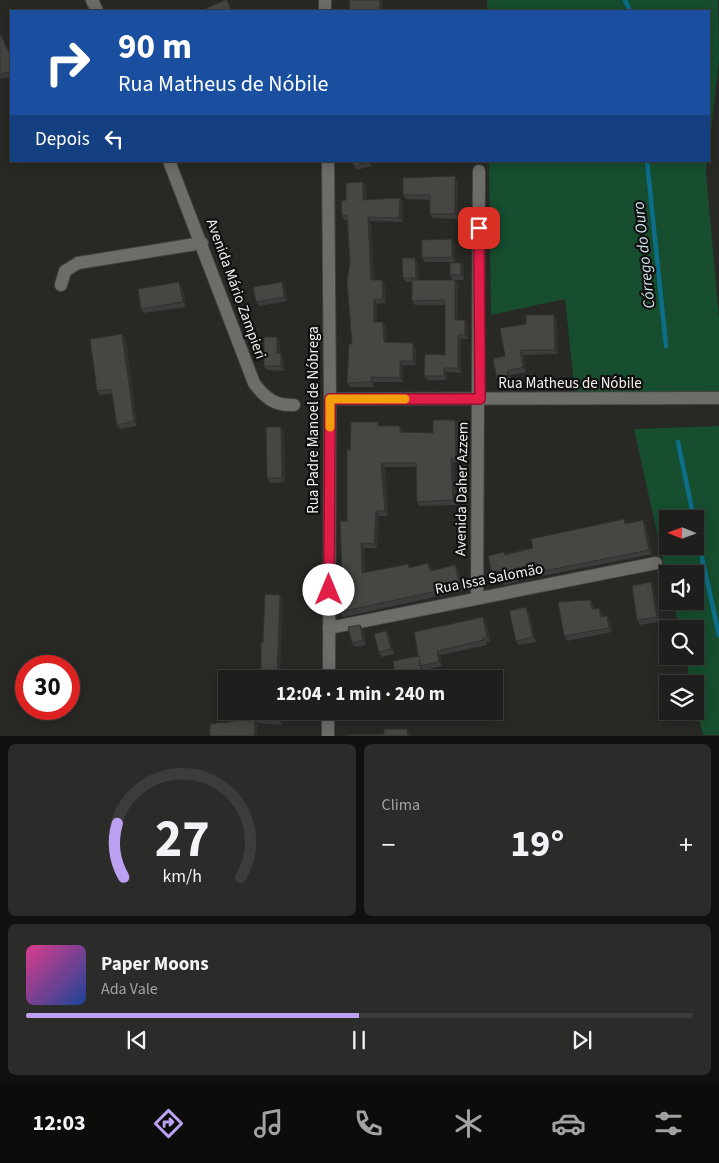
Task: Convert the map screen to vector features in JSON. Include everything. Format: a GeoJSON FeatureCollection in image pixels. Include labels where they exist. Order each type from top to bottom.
{"type":"FeatureCollection","features":[{"type":"Feature","properties":{"kind":"street","name":"Avenida Mário Zampieri"},"geometry":{"type":"LineString","coordinates":[[169,162],[254,383],[271,401],[279,405],[294,405]]}},
{"type":"Feature","properties":{"kind":"street","name":"Rua Padre Manoel de Nóbrega"},"geometry":{"type":"LineString","coordinates":[[328,162],[330,399],[329,670]]}},
{"type":"Feature","properties":{"kind":"street","name":"Avenida Daher Azzem"},"geometry":{"type":"LineString","coordinates":[[477,598],[480,399],[479,171]]}},
{"type":"Feature","properties":{"kind":"street"},"geometry":{"type":"LineString","coordinates":[[61,285],[65,271],[78,263],[202,243]]}},
{"type":"Feature","properties":{"kind":"street","name":"Rua Matheus de Nóbile"},"geometry":{"type":"LineString","coordinates":[[330,399],[719,398]]}},
{"type":"Feature","properties":{"kind":"street","name":"Rua Issa Salomão"},"geometry":{"type":"LineString","coordinates":[[329,628],[656,563]]}},
{"type":"Feature","properties":{"kind":"street"},"geometry":{"type":"LineString","coordinates":[[328,720],[328,736]]}},
{"type":"Feature","properties":{"kind":"green space"},"geometry":{"type":"Polygon","coordinates":[[[487,0],[718,0],[719,59],[710,141],[710,10],[487,10],[487,0]]]}},
{"type":"Feature","properties":{"kind":"green space"},"geometry":{"type":"Polygon","coordinates":[[[489,162],[707,162],[706,172],[719,318],[719,393],[575,394],[565,299],[491,315],[489,162]]]}},
{"type":"Feature","properties":{"kind":"green space"},"geometry":{"type":"Polygon","coordinates":[[[719,426],[719,735],[703,735],[699,720],[704,720],[704,675],[689,675],[687,665],[704,665],[704,620],[677,620],[675,610],[704,610],[704,565],[664,565],[662,555],[704,555],[704,510],[659,510],[659,542],[634,429],[719,426]]]}},
{"type":"Feature","properties":{"kind":"building"},"geometry":{"type":"Polygon","coordinates":[[[227,0],[232,10],[202,10],[227,0]]]}},
{"type":"Feature","properties":{"kind":"building"},"geometry":{"type":"Polygon","coordinates":[[[349,0],[380,0],[380,10],[350,10],[349,0]]]}},
{"type":"Feature","properties":{"kind":"building"},"geometry":{"type":"Polygon","coordinates":[[[0,34],[10,53],[10,72],[0,74],[0,34]]]}},
{"type":"Feature","properties":{"kind":"building"},"geometry":{"type":"Polygon","coordinates":[[[352,162],[368,162],[354,166],[352,162]]]}},
{"type":"Feature","properties":{"kind":"building"},"geometry":{"type":"Polygon","coordinates":[[[455,176],[455,214],[430,214],[430,195],[403,195],[403,178],[455,176]]]}},
{"type":"Feature","properties":{"kind":"building"},"geometry":{"type":"Polygon","coordinates":[[[363,182],[363,200],[400,198],[399,218],[368,217],[371,280],[382,280],[383,299],[374,299],[374,322],[383,322],[384,342],[413,343],[413,361],[400,361],[400,378],[371,377],[371,382],[347,383],[349,344],[352,344],[347,281],[350,263],[347,215],[342,216],[341,201],[346,200],[346,183],[363,182]]]}},
{"type":"Feature","properties":{"kind":"building"},"geometry":{"type":"Polygon","coordinates":[[[452,239],[452,257],[422,258],[422,240],[452,239]]]}},
{"type":"Feature","properties":{"kind":"building"},"geometry":{"type":"Polygon","coordinates":[[[402,258],[415,258],[416,278],[403,278],[402,258]]]}},
{"type":"Feature","properties":{"kind":"building"},"geometry":{"type":"Polygon","coordinates":[[[450,263],[461,263],[461,275],[450,275],[450,263]]]}},
{"type":"Feature","properties":{"kind":"building"},"geometry":{"type":"Polygon","coordinates":[[[412,280],[455,280],[455,320],[465,320],[465,335],[458,335],[458,368],[444,368],[444,376],[424,376],[425,354],[445,355],[445,300],[412,301],[412,280]]]}},
{"type":"Feature","properties":{"kind":"building"},"geometry":{"type":"Polygon","coordinates":[[[179,282],[183,302],[141,309],[138,289],[179,282]]]}},
{"type":"Feature","properties":{"kind":"building"},"geometry":{"type":"Polygon","coordinates":[[[282,282],[284,297],[256,302],[253,287],[282,282]]]}},
{"type":"Feature","properties":{"kind":"building"},"geometry":{"type":"Polygon","coordinates":[[[526,315],[554,315],[555,350],[520,350],[523,367],[507,371],[508,375],[497,378],[493,359],[505,356],[500,328],[526,324],[526,315]]]}},
{"type":"Feature","properties":{"kind":"building"},"geometry":{"type":"Polygon","coordinates":[[[122,334],[134,421],[117,425],[111,389],[97,391],[90,339],[122,334]]]}},
{"type":"Feature","properties":{"kind":"building"},"geometry":{"type":"Polygon","coordinates":[[[264,337],[277,337],[277,353],[281,353],[281,366],[264,366],[264,337]]]}},
{"type":"Feature","properties":{"kind":"building"},"geometry":{"type":"Polygon","coordinates":[[[433,420],[455,420],[456,458],[451,458],[453,500],[417,502],[416,463],[381,463],[385,511],[376,511],[374,544],[361,543],[362,573],[408,564],[409,568],[428,563],[430,571],[455,565],[460,586],[340,612],[337,600],[350,597],[344,571],[342,571],[340,521],[347,521],[347,450],[350,450],[351,422],[378,422],[378,426],[400,426],[400,432],[433,433],[433,420]]]}},
{"type":"Feature","properties":{"kind":"building"},"geometry":{"type":"Polygon","coordinates":[[[266,427],[281,427],[282,478],[267,478],[266,427]]]}},
{"type":"Feature","properties":{"kind":"building"},"geometry":{"type":"Polygon","coordinates":[[[624,519],[625,524],[643,520],[649,550],[539,572],[537,563],[513,569],[515,578],[501,581],[498,570],[492,572],[488,556],[504,552],[505,555],[533,548],[531,539],[624,519]]]}},
{"type":"Feature","properties":{"kind":"building"},"geometry":{"type":"Polygon","coordinates":[[[651,582],[657,617],[637,620],[632,586],[651,582]]]}},
{"type":"Feature","properties":{"kind":"building"},"geometry":{"type":"Polygon","coordinates":[[[265,594],[280,595],[277,670],[261,670],[261,642],[263,642],[265,594]]]}},
{"type":"Feature","properties":{"kind":"building"},"geometry":{"type":"Polygon","coordinates":[[[590,600],[592,609],[599,608],[601,617],[607,616],[609,628],[564,636],[558,602],[590,600]]]}},
{"type":"Feature","properties":{"kind":"building"},"geometry":{"type":"Polygon","coordinates":[[[526,607],[533,637],[516,641],[509,611],[526,607]]]}},
{"type":"Feature","properties":{"kind":"building"},"geometry":{"type":"Polygon","coordinates":[[[483,617],[487,637],[483,638],[484,640],[437,651],[439,662],[420,666],[414,632],[483,617]]]}},
{"type":"Feature","properties":{"kind":"building"},"geometry":{"type":"Polygon","coordinates":[[[360,625],[363,640],[352,643],[348,627],[360,625]]]}},
{"type":"Feature","properties":{"kind":"building"},"geometry":{"type":"Polygon","coordinates":[[[386,631],[391,649],[379,652],[374,634],[386,631]]]}},
{"type":"Feature","properties":{"kind":"building"},"geometry":{"type":"Polygon","coordinates":[[[419,656],[421,670],[394,670],[393,661],[419,656]]]}},
{"type":"Feature","properties":{"kind":"building"},"geometry":{"type":"Polygon","coordinates":[[[255,720],[254,736],[210,736],[210,724],[255,720]]]}},
{"type":"Feature","properties":{"kind":"building"},"geometry":{"type":"Polygon","coordinates":[[[384,729],[407,729],[408,736],[346,736],[384,734],[384,729]]]}},
{"type":"Feature","properties":{"kind":"waterway","name":"Córrego do Ouro"},"geometry":{"type":"LineString","coordinates":[[625,0],[630,10]]}},
{"type":"Feature","properties":{"kind":"waterway","name":"Córrego do Ouro"},"geometry":{"type":"LineString","coordinates":[[647,162],[666,346]]}},
{"type":"Feature","properties":{"kind":"waterway","name":"Córrego do Ouro"},"geometry":{"type":"LineString","coordinates":[[678,442],[692,510]]}},
{"type":"Feature","properties":{"kind":"waterway","name":"Córrego do Ouro"},"geometry":{"type":"LineString","coordinates":[[701,555],[719,635]]}},
{"type":"Feature","properties":{"kind":"slow traffic"},"geometry":{"type":"LineString","coordinates":[[330,427],[330,399],[405,399]]}},
{"type":"Feature","properties":{"kind":"route"},"geometry":{"type":"LineString","coordinates":[[329,590],[330,399],[480,399],[479,228]]}}]}
